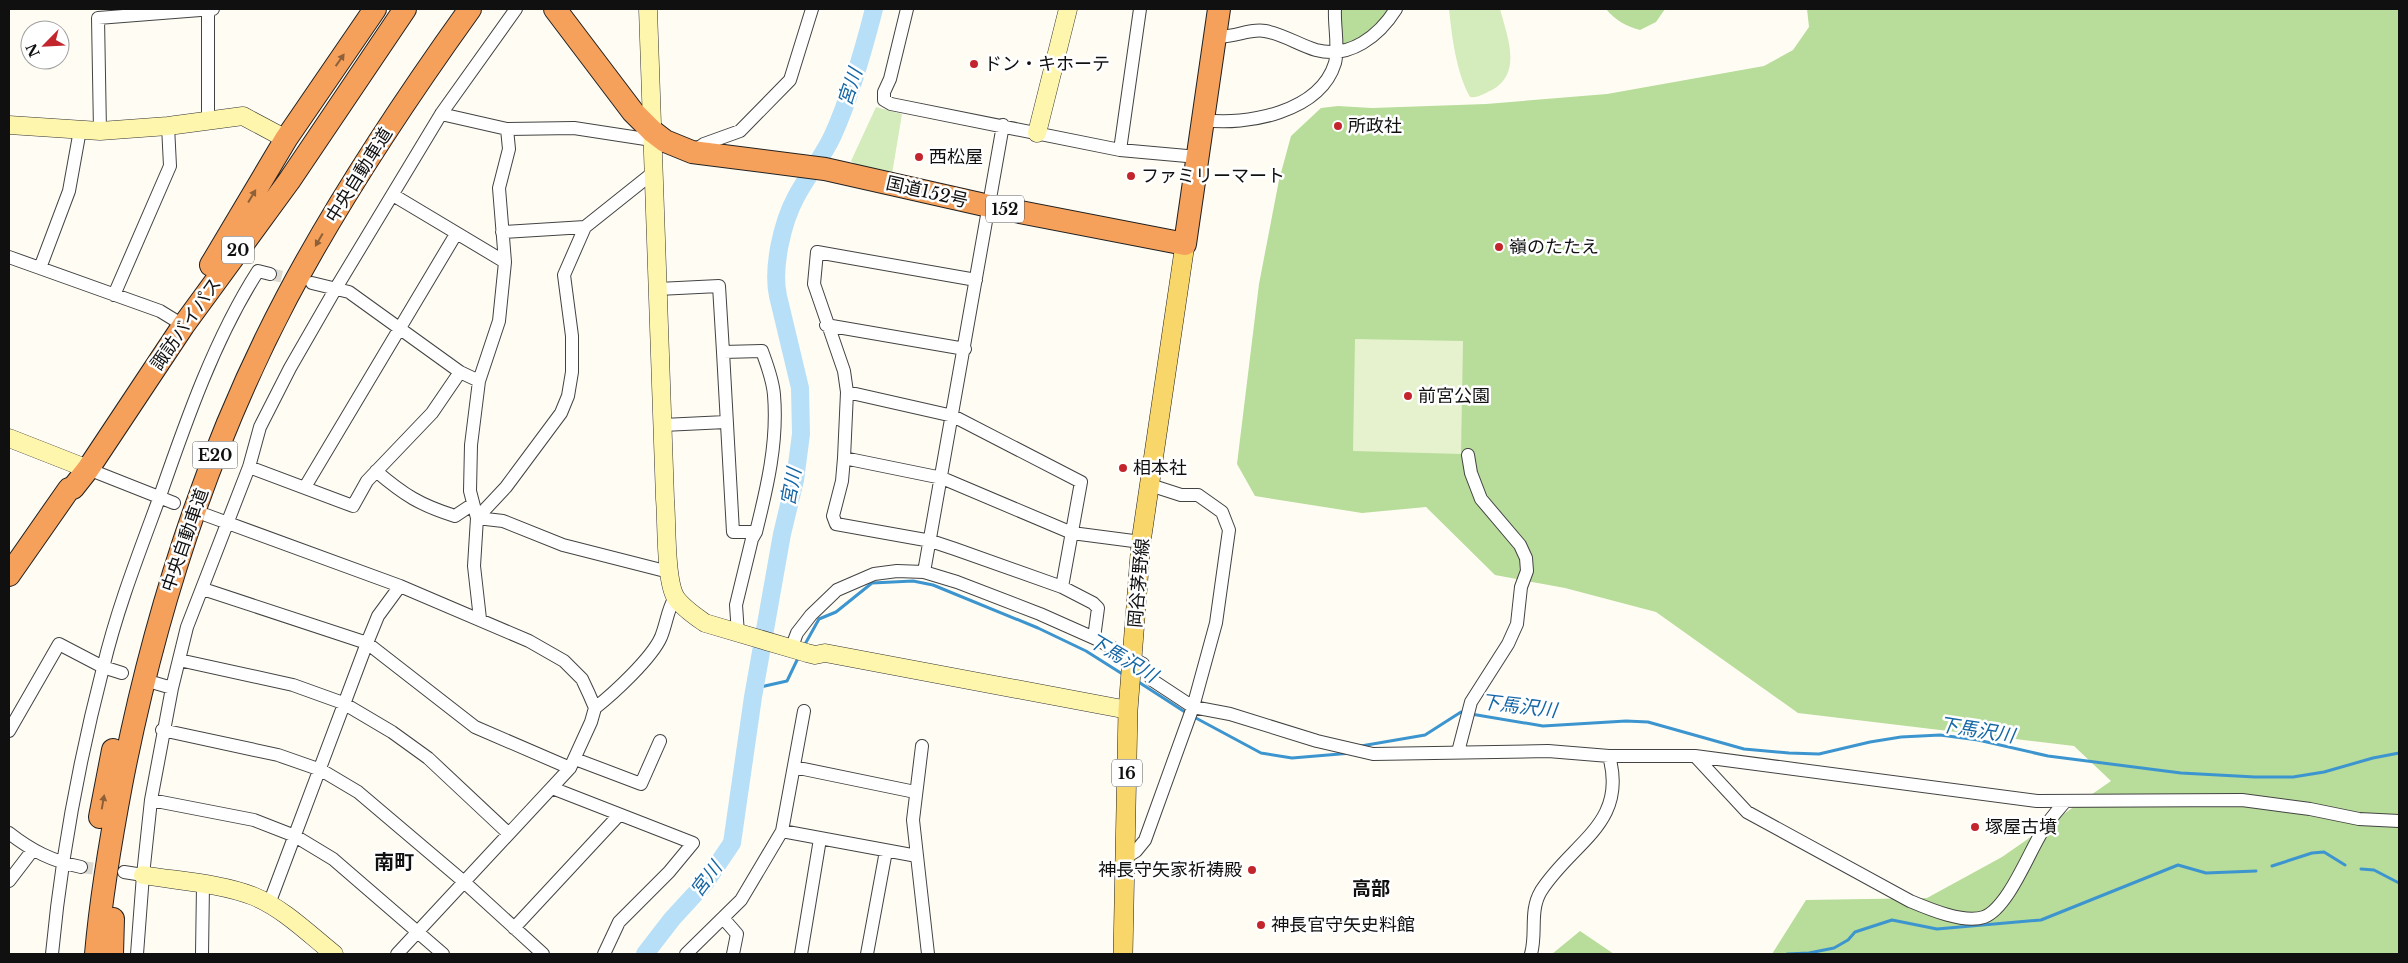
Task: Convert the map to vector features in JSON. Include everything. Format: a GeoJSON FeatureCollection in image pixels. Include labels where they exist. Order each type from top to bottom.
{"type":"FeatureCollection","features":[{"type":"Feature","properties":{"kind":"highway","name":"諏訪バイパス"},"geometry":{"type":"LineString","coordinates":[[9,575],[69,489],[73,488],[84,468],[182,318],[286,178],[400,9]]}},
{"type":"Feature","properties":{"kind":"highway","name":"諏訪バイパス"},"geometry":{"type":"LineString","coordinates":[[84,468],[288,181],[405,9]]}},
{"type":"Feature","properties":{"kind":"highway","name":"20"},"geometry":{"type":"LineString","coordinates":[[208,292],[213,289],[292,194],[419,9]]}},
{"type":"Feature","properties":{"kind":"highway","name":"中央自動車道"},"geometry":{"type":"LineString","coordinates":[[82,954],[93,858],[120,718],[168,542],[199,461],[240,360],[306,232],[367,133],[454,9]]}},
{"type":"Feature","properties":{"kind":"highway","name":"中央自動車道"},"geometry":{"type":"LineString","coordinates":[[96,954],[109,851],[135,714],[155,634],[182,545],[212,463],[253,368],[287,298],[347,193],[440,51],[470,9]]}},
{"type":"Feature","properties":{"kind":"highway","name":"国道152号"},"geometry":{"type":"LineString","coordinates":[[555,9],[652,136],[692,152],[783,162],[825,169],[989,206],[1186,244]]}},
{"type":"Feature","properties":{"kind":"highway"},"geometry":{"type":"LineString","coordinates":[[1186,244],[1219,9]]}},
{"type":"Feature","properties":{"kind":"highway","name":"20"},"geometry":{"type":"LineString","coordinates":[[182,318],[184,310],[286,139],[370,11]]}},
{"type":"Feature","properties":{"kind":"highway"},"geometry":{"type":"LineString","coordinates":[[112,954],[114,890],[135,714]]}},
{"type":"Feature","properties":{"kind":"main road","name":"岡谷茅野線"},"geometry":{"type":"LineString","coordinates":[[1123,954],[1128,710],[1141,542],[1186,244]]}},
{"type":"Feature","properties":{"kind":"street"},"geometry":{"type":"LineString","coordinates":[[100,131],[98,18],[209,9],[208,121]]}},
{"type":"Feature","properties":{"kind":"street"},"geometry":{"type":"LineString","coordinates":[[138,954],[143,875],[151,800],[162,730],[187,627],[249,467],[260,427],[290,368],[336,288],[441,114],[516,9]]}},
{"type":"Feature","properties":{"kind":"street"},"geometry":{"type":"LineString","coordinates":[[648,9],[669,572],[675,597],[692,615],[705,623],[815,655],[824,653],[1128,710]]}},
{"type":"Feature","properties":{"kind":"street"},"geometry":{"type":"LineString","coordinates":[[692,152],[704,144],[740,131],[790,80],[812,9]]}},
{"type":"Feature","properties":{"kind":"street"},"geometry":{"type":"LineString","coordinates":[[907,9],[890,79],[884,92],[884,100],[891,104],[1120,150],[1198,157]]}},
{"type":"Feature","properties":{"kind":"street"},"geometry":{"type":"LineString","coordinates":[[1037,133],[1068,9]]}},
{"type":"Feature","properties":{"kind":"street"},"geometry":{"type":"LineString","coordinates":[[1120,150],[1140,9]]}},
{"type":"Feature","properties":{"kind":"street"},"geometry":{"type":"LineString","coordinates":[[1203,120],[1230,122],[1282,113],[1314,94],[1324,83],[1334,65],[1337,53],[1335,9]]}},
{"type":"Feature","properties":{"kind":"street"},"geometry":{"type":"LineString","coordinates":[[1216,36],[1223,37],[1262,30],[1316,50],[1337,53],[1366,41],[1376,34],[1396,9]]}},
{"type":"Feature","properties":{"kind":"street"},"geometry":{"type":"LineString","coordinates":[[441,114],[506,128],[574,128],[652,136]]}},
{"type":"Feature","properties":{"kind":"street"},"geometry":{"type":"LineString","coordinates":[[9,124],[100,131],[168,126],[243,116],[286,139]]}},
{"type":"Feature","properties":{"kind":"street"},"geometry":{"type":"LineString","coordinates":[[114,295],[170,166],[168,126]]}},
{"type":"Feature","properties":{"kind":"street"},"geometry":{"type":"LineString","coordinates":[[924,572],[1003,126]]}},
{"type":"Feature","properties":{"kind":"street"},"geometry":{"type":"LineString","coordinates":[[480,619],[474,566],[477,518],[470,491],[471,445],[479,381],[499,321],[506,262],[499,188],[510,149],[506,128]]}},
{"type":"Feature","properties":{"kind":"street"},"geometry":{"type":"LineString","coordinates":[[40,268],[69,191],[80,130]]}},
{"type":"Feature","properties":{"kind":"street"},"geometry":{"type":"LineString","coordinates":[[477,518],[506,487],[561,414],[568,396],[572,372],[572,336],[564,275],[586,227],[654,172]]}},
{"type":"Feature","properties":{"kind":"street"},"geometry":{"type":"LineString","coordinates":[[393,195],[506,262]]}},
{"type":"Feature","properties":{"kind":"street"},"geometry":{"type":"LineString","coordinates":[[502,232],[586,227]]}},
{"type":"Feature","properties":{"kind":"street"},"geometry":{"type":"LineString","coordinates":[[305,487],[456,234]]}},
{"type":"Feature","properties":{"kind":"street"},"geometry":{"type":"LineString","coordinates":[[976,280],[817,252],[814,284],[826,325],[844,371],[847,392],[842,481],[833,516],[836,524],[931,541],[1062,587],[1093,603],[1098,608],[1094,638]]}},
{"type":"Feature","properties":{"kind":"street"},"geometry":{"type":"LineString","coordinates":[[9,257],[182,318]]}},
{"type":"Feature","properties":{"kind":"street"},"geometry":{"type":"LineString","coordinates":[[52,954],[64,864],[82,763],[103,667],[126,587],[186,419],[246,289],[258,271],[270,274]]}},
{"type":"Feature","properties":{"kind":"street"},"geometry":{"type":"LineString","coordinates":[[312,283],[349,292],[460,372],[479,381]]}},
{"type":"Feature","properties":{"kind":"street"},"geometry":{"type":"LineString","coordinates":[[658,289],[719,286],[733,532],[756,532]]}},
{"type":"Feature","properties":{"kind":"street"},"geometry":{"type":"LineString","coordinates":[[826,325],[965,349]]}},
{"type":"Feature","properties":{"kind":"street"},"geometry":{"type":"LineString","coordinates":[[723,352],[762,350],[774,396],[772,454],[756,532],[752,539],[736,605],[741,635]]}},
{"type":"Feature","properties":{"kind":"street"},"geometry":{"type":"LineString","coordinates":[[249,467],[353,506],[367,482],[432,413],[460,372]]}},
{"type":"Feature","properties":{"kind":"street"},"geometry":{"type":"LineString","coordinates":[[847,392],[952,416],[1081,482],[1062,587]]}},
{"type":"Feature","properties":{"kind":"street"},"geometry":{"type":"LineString","coordinates":[[663,425],[726,422]]}},
{"type":"Feature","properties":{"kind":"street"},"geometry":{"type":"LineString","coordinates":[[9,438],[174,503]]}},
{"type":"Feature","properties":{"kind":"street"},"geometry":{"type":"LineString","coordinates":[[1458,752],[1471,702],[1508,644],[1517,624],[1521,586],[1527,571],[1526,558],[1520,545],[1510,536],[1481,499],[1471,473],[1468,455]]}},
{"type":"Feature","properties":{"kind":"street"},"geometry":{"type":"LineString","coordinates":[[844,458],[942,478],[1072,533],[1141,542]]}},
{"type":"Feature","properties":{"kind":"street"},"geometry":{"type":"LineString","coordinates":[[376,471],[403,494],[426,507],[455,516],[473,504]]}},
{"type":"Feature","properties":{"kind":"street"},"geometry":{"type":"LineString","coordinates":[[1126,857],[1136,851],[1145,840],[1191,712],[1216,623],[1229,530],[1222,512],[1198,495],[1181,495],[1150,485]]}},
{"type":"Feature","properties":{"kind":"street"},"geometry":{"type":"LineString","coordinates":[[206,515],[400,586],[529,641],[564,661],[582,679],[595,708]]}},
{"type":"Feature","properties":{"kind":"street"},"geometry":{"type":"LineString","coordinates":[[477,518],[503,521],[563,545],[669,572]]}},
{"type":"Feature","properties":{"kind":"street"},"geometry":{"type":"LineString","coordinates":[[795,650],[797,633],[811,614],[837,590],[874,574],[897,570],[924,572],[957,582],[1040,614],[1094,638],[1131,673],[1143,664],[1152,680],[1191,712],[1230,714],[1317,741],[1374,754],[1548,751],[1609,756],[1695,756],[2037,801],[2242,800],[2359,818],[2399,821]]}},
{"type":"Feature","properties":{"kind":"street"},"geometry":{"type":"LineString","coordinates":[[269,904],[320,770],[343,703],[378,616],[400,586]]}},
{"type":"Feature","properties":{"kind":"street"},"geometry":{"type":"LineString","coordinates":[[203,589],[367,644],[475,727],[572,763],[641,784],[660,741]]}},
{"type":"Feature","properties":{"kind":"street"},"geometry":{"type":"LineString","coordinates":[[397,954],[552,788],[572,763],[595,708],[634,672],[658,643],[667,611],[675,597]]}},
{"type":"Feature","properties":{"kind":"street"},"geometry":{"type":"LineString","coordinates":[[9,731],[59,644],[103,667],[122,673]]}},
{"type":"Feature","properties":{"kind":"street"},"geometry":{"type":"LineString","coordinates":[[179,660],[293,685],[343,703],[392,732],[428,758],[508,833]]}},
{"type":"Feature","properties":{"kind":"street"},"geometry":{"type":"LineString","coordinates":[[155,684],[172,688]]}},
{"type":"Feature","properties":{"kind":"street"},"geometry":{"type":"LineString","coordinates":[[686,954],[741,900],[782,831],[804,711]]}},
{"type":"Feature","properties":{"kind":"street"},"geometry":{"type":"LineString","coordinates":[[162,730],[278,755],[320,770],[358,792],[464,881],[543,954]]}},
{"type":"Feature","properties":{"kind":"street"},"geometry":{"type":"LineString","coordinates":[[922,746],[913,820],[928,954]]}},
{"type":"Feature","properties":{"kind":"street"},"geometry":{"type":"LineString","coordinates":[[1532,954],[1534,908],[1541,892],[1609,810],[1614,773],[1609,756]]}},
{"type":"Feature","properties":{"kind":"street"},"geometry":{"type":"LineString","coordinates":[[1695,756],[1747,812],[1770,827],[1910,901],[1930,909],[1968,919],[1983,917],[2004,902],[2044,828],[2064,802]]}},
{"type":"Feature","properties":{"kind":"street"},"geometry":{"type":"LineString","coordinates":[[794,767],[915,792]]}},
{"type":"Feature","properties":{"kind":"street"},"geometry":{"type":"LineString","coordinates":[[552,788],[693,843],[669,872],[619,922],[604,954]]}},
{"type":"Feature","properties":{"kind":"street"},"geometry":{"type":"LineString","coordinates":[[151,800],[254,820],[295,836],[333,859],[443,954]]}},
{"type":"Feature","properties":{"kind":"street"},"geometry":{"type":"LineString","coordinates":[[514,928],[619,814]]}},
{"type":"Feature","properties":{"kind":"street"},"geometry":{"type":"LineString","coordinates":[[782,831],[917,856]]}},
{"type":"Feature","properties":{"kind":"street"},"geometry":{"type":"LineString","coordinates":[[9,833],[32,851],[64,864],[81,867]]}},
{"type":"Feature","properties":{"kind":"street"},"geometry":{"type":"LineString","coordinates":[[801,954],[820,839]]}},
{"type":"Feature","properties":{"kind":"street"},"geometry":{"type":"LineString","coordinates":[[9,881],[32,851]]}},
{"type":"Feature","properties":{"kind":"street"},"geometry":{"type":"LineString","coordinates":[[868,954],[886,851]]}},
{"type":"Feature","properties":{"kind":"street"},"geometry":{"type":"LineString","coordinates":[[124,872],[233,890],[253,896],[269,904],[334,954]]}},
{"type":"Feature","properties":{"kind":"street"},"geometry":{"type":"LineString","coordinates":[[202,954],[203,885]]}},
{"type":"Feature","properties":{"kind":"street"},"geometry":{"type":"LineString","coordinates":[[723,918],[737,934],[733,954]]}},
{"type":"Feature","properties":{"kind":"green space"},"geometry":{"type":"Polygon","coordinates":[[[1338,9],[1388,9],[1375,29],[1362,37],[1339,46],[1338,9]]]}},
{"type":"Feature","properties":{"kind":"green space"},"geometry":{"type":"Polygon","coordinates":[[[1449,9],[1500,9],[1509,42],[1510,64],[1502,83],[1479,96],[1470,97],[1461,77],[1453,43],[1449,9]]]}},
{"type":"Feature","properties":{"kind":"green space"},"geometry":{"type":"Polygon","coordinates":[[[1606,9],[1665,9],[1656,22],[1640,30],[1621,22],[1606,9]]]}},
{"type":"Feature","properties":{"kind":"green space"},"geometry":{"type":"Polygon","coordinates":[[[1807,9],[2399,9],[2399,954],[1772,954],[1806,900],[1927,898],[2002,857],[2111,781],[2074,746],[1798,713],[1656,612],[1565,588],[1495,575],[1426,507],[1362,513],[1255,496],[1237,464],[1259,284],[1279,180],[1291,136],[1321,108],[1338,106],[1372,108],[1486,104],[1607,94],[1764,66],[1793,50],[1809,27],[1807,9]]]}},
{"type":"Feature","properties":{"kind":"green space"},"geometry":{"type":"Polygon","coordinates":[[[876,107],[902,114],[892,174],[860,167],[851,161],[876,107]]]}},
{"type":"Feature","properties":{"kind":"green space","name":"前宮公園"},"geometry":{"type":"Polygon","coordinates":[[[1355,339],[1463,341],[1461,454],[1353,451],[1355,339]]]}},
{"type":"Feature","properties":{"kind":"green space"},"geometry":{"type":"Polygon","coordinates":[[[1580,931],[1614,954],[1552,954],[1580,931]]]}},
{"type":"Feature","properties":{"kind":"waterway","name":"宮川"},"geometry":{"type":"LineString","coordinates":[[645,954],[672,919],[705,883],[732,843],[753,697],[782,534],[795,480],[801,434],[800,388],[776,285],[777,259],[786,220],[791,208],[800,189],[829,143],[839,120],[856,73],[874,9]]}},
{"type":"Feature","properties":{"kind":"waterway","name":"下馬沢川"},"geometry":{"type":"LineString","coordinates":[[804,646],[819,619],[836,612],[872,583],[913,581],[933,585],[1038,628],[1086,651],[1124,675]]}},
{"type":"Feature","properties":{"kind":"waterway","name":"下馬沢川"},"geometry":{"type":"LineString","coordinates":[[756,688],[787,681],[799,656]]}},
{"type":"Feature","properties":{"kind":"waterway","name":"下馬沢川"},"geometry":{"type":"LineString","coordinates":[[1137,681],[1188,714]]}},
{"type":"Feature","properties":{"kind":"waterway","name":"下馬沢川"},"geometry":{"type":"LineString","coordinates":[[1361,746],[1425,735],[1461,712],[1465,713]]}},
{"type":"Feature","properties":{"kind":"waterway","name":"下馬沢川"},"geometry":{"type":"LineString","coordinates":[[1471,714],[1543,726],[1626,721],[1648,722],[1744,749],[1789,753],[1819,754],[1901,737],[1940,735],[1978,740],[2048,756],[2181,773],[2255,777],[2293,777],[2324,772],[2373,758],[2399,753]]}},
{"type":"Feature","properties":{"kind":"waterway","name":"下馬沢川"},"geometry":{"type":"LineString","coordinates":[[1194,717],[1261,753],[1292,758],[1352,753]]}},
{"type":"Feature","properties":{"kind":"waterway"},"geometry":{"type":"LineString","coordinates":[[2272,866],[2312,853],[2324,852],[2345,865]]}},
{"type":"Feature","properties":{"kind":"waterway"},"geometry":{"type":"LineString","coordinates":[[1787,954],[1809,953],[1834,948],[1848,940],[1855,932],[1892,920],[1937,929],[2041,920],[2178,865],[2206,873],[2256,871]]}},
{"type":"Feature","properties":{"kind":"waterway"},"geometry":{"type":"LineString","coordinates":[[2361,869],[2374,870],[2399,883]]}},
{"type":"Feature","properties":{"kind":"tunnel"},"geometry":{"type":"LineString","coordinates":[[270,274],[302,281]]}},
{"type":"Feature","properties":{"kind":"tunnel"},"geometry":{"type":"LineString","coordinates":[[81,867],[112,871]]}},
{"type":"Feature","properties":{"kind":"place","name":"ドン・キホーテ"},"geometry":{"type":"Point","coordinates":[974,64]}},
{"type":"Feature","properties":{"kind":"place","name":"所政社"},"geometry":{"type":"Point","coordinates":[1338,126]}},
{"type":"Feature","properties":{"kind":"place","name":"西松屋"},"geometry":{"type":"Point","coordinates":[919,157]}},
{"type":"Feature","properties":{"kind":"place","name":"ファミリーマート"},"geometry":{"type":"Point","coordinates":[1131,176]}},
{"type":"Feature","properties":{"kind":"place","name":"嶺のたたえ"},"geometry":{"type":"Point","coordinates":[1499,247]}},
{"type":"Feature","properties":{"kind":"place","name":"前宮公園"},"geometry":{"type":"Point","coordinates":[1408,396]}},
{"type":"Feature","properties":{"kind":"place","name":"相本社"},"geometry":{"type":"Point","coordinates":[1123,468]}},
{"type":"Feature","properties":{"kind":"place","name":"塚屋古墳"},"geometry":{"type":"Point","coordinates":[1975,827]}},
{"type":"Feature","properties":{"kind":"place","name":"神長守矢家祈祷殿"},"geometry":{"type":"Point","coordinates":[1252,870]}},
{"type":"Feature","properties":{"kind":"place","name":"神長官守矢史料館"},"geometry":{"type":"Point","coordinates":[1261,925]}},
{"type":"Feature","properties":{"kind":"district","name":"南町"},"geometry":{"type":"Point","coordinates":[394,862]}},
{"type":"Feature","properties":{"kind":"district","name":"高部"},"geometry":{"type":"Point","coordinates":[1371,888]}}]}
